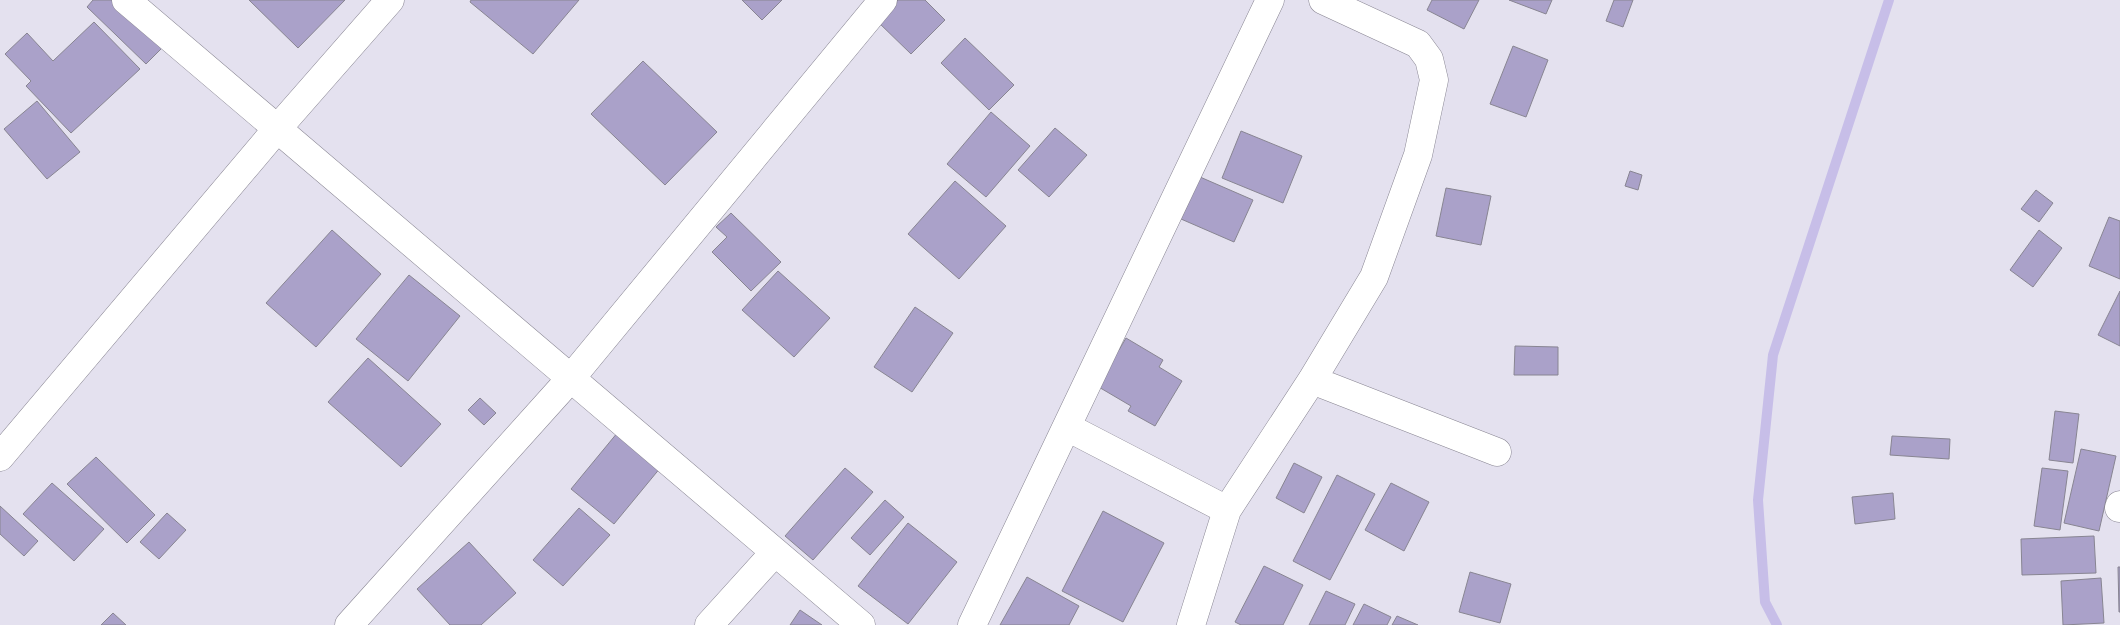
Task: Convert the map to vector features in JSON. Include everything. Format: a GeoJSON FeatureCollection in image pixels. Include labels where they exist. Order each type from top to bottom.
{"type":"FeatureCollection","features":[{"type":"Feature","properties":{"kind":"street"},"geometry":{"type":"LineString","coordinates":[[126,0],[861,625]]}},
{"type":"Feature","properties":{"kind":"street"},"geometry":{"type":"LineString","coordinates":[[0,457],[277,129],[390,0]]}},
{"type":"Feature","properties":{"kind":"street"},"geometry":{"type":"LineString","coordinates":[[349,625],[570,378],[883,0]]}},
{"type":"Feature","properties":{"kind":"street"},"geometry":{"type":"LineString","coordinates":[[972,625],[1270,0]]}},
{"type":"Feature","properties":{"kind":"street"},"geometry":{"type":"LineString","coordinates":[[1191,625],[1226,510],[1312,380],[1374,277],[1418,155],[1434,80],[1429,59],[1418,44],[1323,0]]}},
{"type":"Feature","properties":{"kind":"street"},"geometry":{"type":"LineString","coordinates":[[1312,380],[1497,452]]}},
{"type":"Feature","properties":{"kind":"street"},"geometry":{"type":"LineString","coordinates":[[1067,427],[1226,510]]}},
{"type":"Feature","properties":{"kind":"street"},"geometry":{"type":"LineString","coordinates":[[709,625],[775,552]]}},
{"type":"Feature","properties":{"kind":"building"},"geometry":{"type":"Polygon","coordinates":[[[93,0],[113,0],[162,48],[146,64],[87,7],[93,0]]]}},
{"type":"Feature","properties":{"kind":"building"},"geometry":{"type":"Polygon","coordinates":[[[249,0],[345,0],[298,48],[249,0]]]}},
{"type":"Feature","properties":{"kind":"building"},"geometry":{"type":"Polygon","coordinates":[[[471,0],[579,0],[533,54],[470,2],[471,0]]]}},
{"type":"Feature","properties":{"kind":"building"},"geometry":{"type":"Polygon","coordinates":[[[742,0],[782,0],[762,20],[742,0]]]}},
{"type":"Feature","properties":{"kind":"building"},"geometry":{"type":"Polygon","coordinates":[[[898,0],[925,0],[945,20],[911,54],[877,21],[898,0]]]}},
{"type":"Feature","properties":{"kind":"building"},"geometry":{"type":"Polygon","coordinates":[[[1432,0],[1479,0],[1464,29],[1427,10],[1432,0]]]}},
{"type":"Feature","properties":{"kind":"building"},"geometry":{"type":"Polygon","coordinates":[[[1509,0],[1552,0],[1546,14],[1509,0]]]}},
{"type":"Feature","properties":{"kind":"building"},"geometry":{"type":"Polygon","coordinates":[[[1614,0],[1633,0],[1623,27],[1606,21],[1614,0]]]}},
{"type":"Feature","properties":{"kind":"building"},"geometry":{"type":"Polygon","coordinates":[[[94,22],[140,69],[71,133],[26,86],[31,81],[5,54],[27,33],[53,61],[94,22]]]}},
{"type":"Feature","properties":{"kind":"building"},"geometry":{"type":"Polygon","coordinates":[[[965,38],[1014,85],[989,110],[941,63],[965,38]]]}},
{"type":"Feature","properties":{"kind":"building"},"geometry":{"type":"Polygon","coordinates":[[[1513,46],[1548,60],[1526,117],[1490,104],[1513,46]]]}},
{"type":"Feature","properties":{"kind":"building"},"geometry":{"type":"Polygon","coordinates":[[[643,61],[717,132],[665,185],[591,114],[643,61]]]}},
{"type":"Feature","properties":{"kind":"building"},"geometry":{"type":"Polygon","coordinates":[[[37,101],[80,152],[47,179],[4,129],[37,101]]]}},
{"type":"Feature","properties":{"kind":"building"},"geometry":{"type":"Polygon","coordinates":[[[991,112],[1030,146],[986,197],[947,164],[991,112]]]}},
{"type":"Feature","properties":{"kind":"building"},"geometry":{"type":"Polygon","coordinates":[[[1055,128],[1087,155],[1049,197],[1018,170],[1055,128]]]}},
{"type":"Feature","properties":{"kind":"building"},"geometry":{"type":"Polygon","coordinates":[[[1241,131],[1302,156],[1283,203],[1222,178],[1241,131]]]}},
{"type":"Feature","properties":{"kind":"building"},"geometry":{"type":"Polygon","coordinates":[[[1630,171],[1642,175],[1638,190],[1625,186],[1630,171]]]}},
{"type":"Feature","properties":{"kind":"building"},"geometry":{"type":"Polygon","coordinates":[[[1200,177],[1253,200],[1234,242],[1181,219],[1200,177]]]}},
{"type":"Feature","properties":{"kind":"building"},"geometry":{"type":"Polygon","coordinates":[[[955,181],[1006,226],[959,279],[908,234],[955,181]]]}},
{"type":"Feature","properties":{"kind":"building"},"geometry":{"type":"Polygon","coordinates":[[[1446,188],[1491,196],[1481,245],[1436,236],[1446,188]]]}},
{"type":"Feature","properties":{"kind":"building"},"geometry":{"type":"Polygon","coordinates":[[[2036,190],[2053,203],[2039,222],[2021,209],[2036,190]]]}},
{"type":"Feature","properties":{"kind":"building"},"geometry":{"type":"Polygon","coordinates":[[[731,213],[781,262],[751,291],[712,252],[727,237],[716,227],[731,213]]]}},
{"type":"Feature","properties":{"kind":"building"},"geometry":{"type":"Polygon","coordinates":[[[2109,217],[2120,221],[2120,279],[2089,266],[2109,217]]]}},
{"type":"Feature","properties":{"kind":"building"},"geometry":{"type":"Polygon","coordinates":[[[332,230],[381,274],[316,347],[266,303],[332,230]]]}},
{"type":"Feature","properties":{"kind":"building"},"geometry":{"type":"Polygon","coordinates":[[[2039,230],[2062,248],[2033,287],[2010,270],[2039,230]]]}},
{"type":"Feature","properties":{"kind":"building"},"geometry":{"type":"Polygon","coordinates":[[[778,271],[830,318],[794,357],[742,310],[778,271]]]}},
{"type":"Feature","properties":{"kind":"building"},"geometry":{"type":"Polygon","coordinates":[[[409,275],[460,316],[408,381],[356,339],[409,275]]]}},
{"type":"Feature","properties":{"kind":"building"},"geometry":{"type":"Polygon","coordinates":[[[2120,291],[2120,346],[2098,335],[2120,291]]]}},
{"type":"Feature","properties":{"kind":"building"},"geometry":{"type":"Polygon","coordinates":[[[915,307],[953,333],[912,392],[874,367],[915,307]]]}},
{"type":"Feature","properties":{"kind":"building"},"geometry":{"type":"Polygon","coordinates":[[[1126,338],[1163,360],[1159,367],[1182,381],[1155,426],[1128,411],[1131,406],[1097,386],[1114,347],[1119,350],[1126,338]]]}},
{"type":"Feature","properties":{"kind":"building"},"geometry":{"type":"Polygon","coordinates":[[[1515,346],[1558,347],[1558,375],[1514,375],[1515,346]]]}},
{"type":"Feature","properties":{"kind":"building"},"geometry":{"type":"Polygon","coordinates":[[[368,358],[441,424],[401,467],[328,402],[368,358]]]}},
{"type":"Feature","properties":{"kind":"building"},"geometry":{"type":"Polygon","coordinates":[[[480,398],[496,413],[484,425],[468,410],[480,398]]]}},
{"type":"Feature","properties":{"kind":"building"},"geometry":{"type":"Polygon","coordinates":[[[2055,411],[2079,414],[2073,463],[2049,460],[2055,411]]]}},
{"type":"Feature","properties":{"kind":"building"},"geometry":{"type":"Polygon","coordinates":[[[618,432],[661,467],[614,524],[571,489],[618,432]]]}},
{"type":"Feature","properties":{"kind":"building"},"geometry":{"type":"Polygon","coordinates":[[[1892,436],[1950,439],[1949,459],[1890,455],[1892,436]]]}},
{"type":"Feature","properties":{"kind":"building"},"geometry":{"type":"Polygon","coordinates":[[[2081,449],[2116,456],[2099,531],[2064,523],[2081,449]]]}},
{"type":"Feature","properties":{"kind":"building"},"geometry":{"type":"Polygon","coordinates":[[[96,457],[155,515],[127,543],[67,484],[96,457]]]}},
{"type":"Feature","properties":{"kind":"building"},"geometry":{"type":"Polygon","coordinates":[[[1294,463],[1322,477],[1304,513],[1276,498],[1294,463]]]}},
{"type":"Feature","properties":{"kind":"building"},"geometry":{"type":"Polygon","coordinates":[[[845,468],[873,492],[813,560],[785,536],[845,468]]]}},
{"type":"Feature","properties":{"kind":"building"},"geometry":{"type":"Polygon","coordinates":[[[2042,468],[2068,471],[2060,530],[2034,526],[2042,468]]]}},
{"type":"Feature","properties":{"kind":"building"},"geometry":{"type":"Polygon","coordinates":[[[1337,475],[1375,494],[1330,580],[1293,561],[1337,475]]]}},
{"type":"Feature","properties":{"kind":"building"},"geometry":{"type":"Polygon","coordinates":[[[52,483],[104,529],[74,561],[23,514],[52,483]]]}},
{"type":"Feature","properties":{"kind":"building"},"geometry":{"type":"Polygon","coordinates":[[[1391,483],[1429,502],[1404,551],[1365,530],[1391,483]]]}},
{"type":"Feature","properties":{"kind":"building"},"geometry":{"type":"Polygon","coordinates":[[[1893,493],[1895,519],[1855,524],[1852,497],[1893,493]]]}},
{"type":"Feature","properties":{"kind":"building"},"geometry":{"type":"Polygon","coordinates":[[[885,500],[904,517],[870,555],[851,538],[885,500]]]}},
{"type":"Feature","properties":{"kind":"building"},"geometry":{"type":"Polygon","coordinates":[[[0,506],[38,541],[24,556],[0,534],[0,506]]]}},
{"type":"Feature","properties":{"kind":"building"},"geometry":{"type":"Polygon","coordinates":[[[579,508],[610,535],[563,586],[533,560],[579,508]]]}},
{"type":"Feature","properties":{"kind":"building"},"geometry":{"type":"Polygon","coordinates":[[[1103,511],[1164,543],[1123,622],[1062,591],[1103,511]]]}},
{"type":"Feature","properties":{"kind":"building"},"geometry":{"type":"Polygon","coordinates":[[[167,513],[186,530],[159,559],[140,542],[167,513]]]}},
{"type":"Feature","properties":{"kind":"building"},"geometry":{"type":"Polygon","coordinates":[[[908,523],[957,562],[908,624],[858,586],[908,523]]]}},
{"type":"Feature","properties":{"kind":"building"},"geometry":{"type":"Polygon","coordinates":[[[2094,536],[2096,573],[2022,575],[2021,539],[2094,536]]]}},
{"type":"Feature","properties":{"kind":"building"},"geometry":{"type":"Polygon","coordinates":[[[469,542],[516,593],[481,625],[450,625],[417,589],[469,542]]]}},
{"type":"Feature","properties":{"kind":"building"},"geometry":{"type":"Polygon","coordinates":[[[1264,566],[1303,585],[1283,625],[1241,625],[1235,622],[1264,566]]]}},
{"type":"Feature","properties":{"kind":"building"},"geometry":{"type":"Polygon","coordinates":[[[2118,567],[2120,567],[2120,612],[2119,612],[2118,567]]]}},
{"type":"Feature","properties":{"kind":"building"},"geometry":{"type":"Polygon","coordinates":[[[1470,572],[1511,584],[1500,623],[1459,612],[1470,572]]]}},
{"type":"Feature","properties":{"kind":"building"},"geometry":{"type":"Polygon","coordinates":[[[1027,577],[1079,606],[1069,625],[1000,625],[1027,577]]]}},
{"type":"Feature","properties":{"kind":"building"},"geometry":{"type":"Polygon","coordinates":[[[2101,578],[2104,623],[2063,625],[2061,581],[2101,578]]]}},
{"type":"Feature","properties":{"kind":"building"},"geometry":{"type":"Polygon","coordinates":[[[1326,591],[1355,604],[1345,625],[1309,625],[1326,591]]]}},
{"type":"Feature","properties":{"kind":"building"},"geometry":{"type":"Polygon","coordinates":[[[1364,604],[1391,617],[1387,625],[1353,625],[1364,604]]]}},
{"type":"Feature","properties":{"kind":"building"},"geometry":{"type":"Polygon","coordinates":[[[800,610],[822,625],[790,625],[800,610]]]}},
{"type":"Feature","properties":{"kind":"building"},"geometry":{"type":"Polygon","coordinates":[[[113,613],[126,625],[101,625],[113,613]]]}},
{"type":"Feature","properties":{"kind":"building"},"geometry":{"type":"Polygon","coordinates":[[[1397,616],[1418,625],[1392,625],[1397,616]]]}},
{"type":"Feature","properties":{"kind":"waterway"},"geometry":{"type":"LineString","coordinates":[[1777,625],[1765,602],[1758,500],[1773,355],[1889,0]]}}]}
